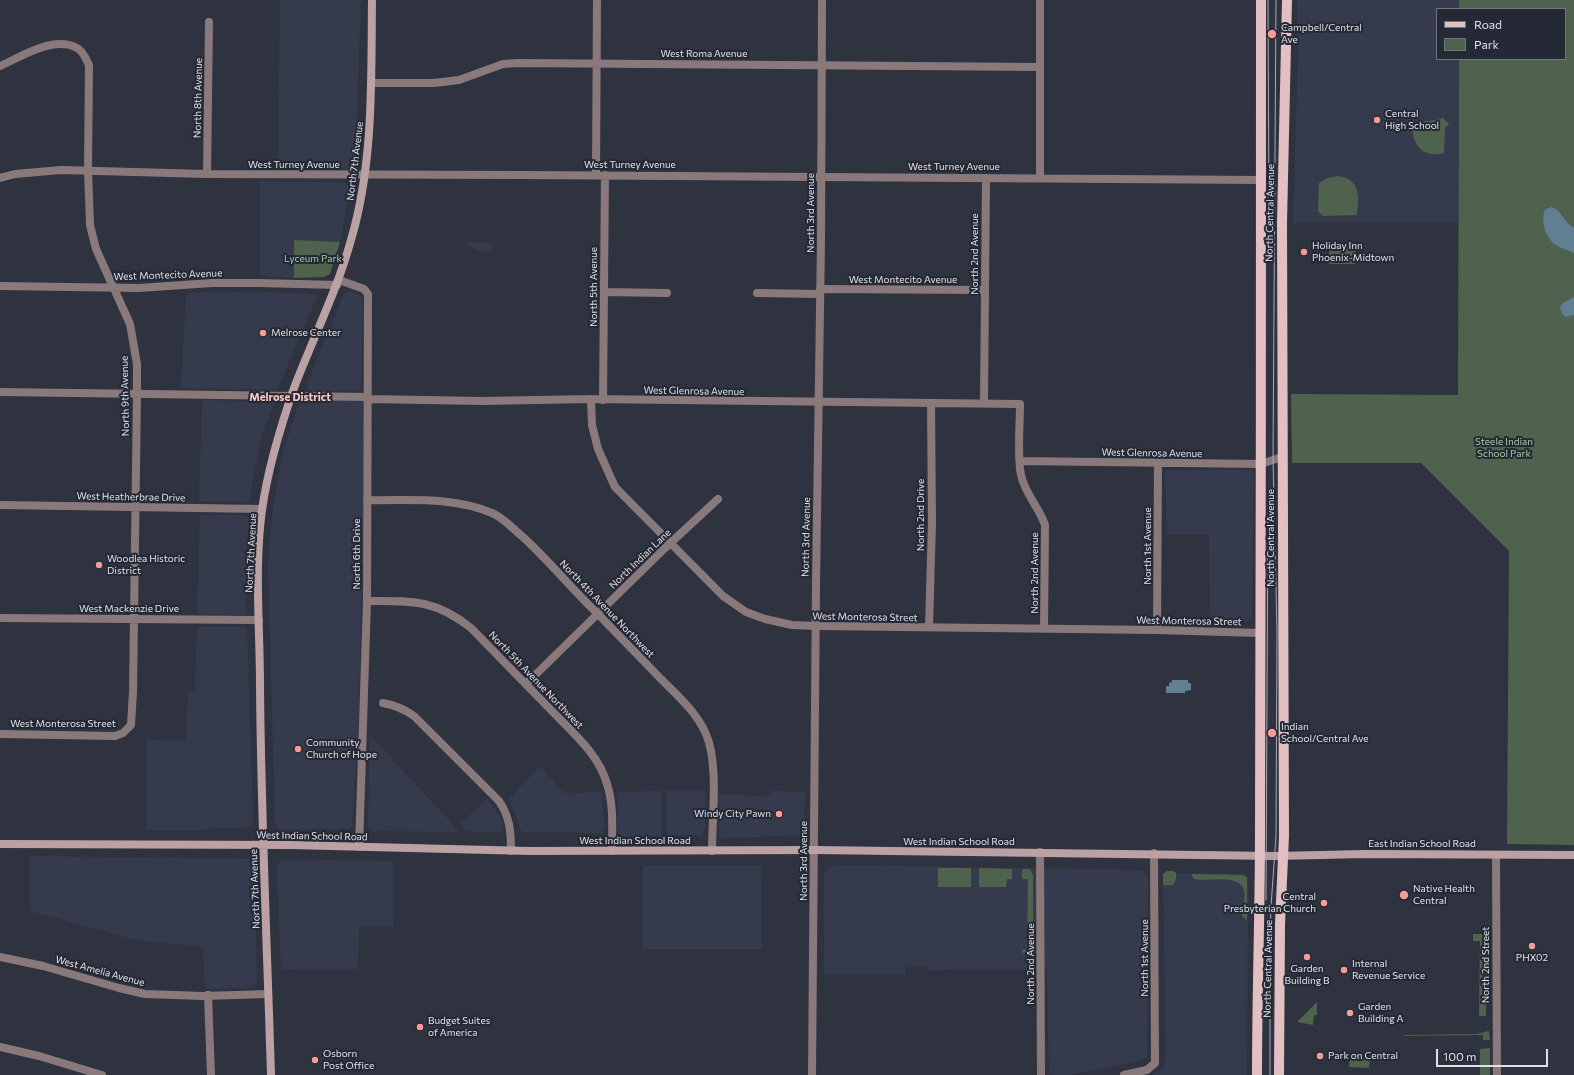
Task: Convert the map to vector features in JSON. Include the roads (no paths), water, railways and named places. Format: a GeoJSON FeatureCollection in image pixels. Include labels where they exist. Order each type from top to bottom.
{"type":"FeatureCollection","features":[{"type":"Feature","properties":{"kind":"main road","name":"North 7th Avenue"},"geometry":{"type":"LineString","coordinates":[[271,1075],[259,620],[259,551],[262,508],[278,436],[292,395],[338,283],[355,227],[361,200],[370,132],[372,0]]}},
{"type":"Feature","properties":{"kind":"main road","name":"North Central Avenue"},"geometry":{"type":"LineString","coordinates":[[1257,1075],[1261,464],[1261,0]]}},
{"type":"Feature","properties":{"kind":"main road","name":"North Central Avenue"},"geometry":{"type":"LineString","coordinates":[[1279,1075],[1280,924],[1284,856],[1282,223],[1287,0]]}},
{"type":"Feature","properties":{"kind":"main road","name":"West Indian School Road"},"geometry":{"type":"LineString","coordinates":[[0,844],[264,845],[511,851],[814,850],[1271,855]]}},
{"type":"Feature","properties":{"kind":"main road","name":"East Indian School Road"},"geometry":{"type":"LineString","coordinates":[[1271,855],[1574,855]]}},
{"type":"Feature","properties":{"kind":"street"},"geometry":{"type":"LineString","coordinates":[[596,175],[597,0]]}},
{"type":"Feature","properties":{"kind":"street","name":"North 3rd Avenue"},"geometry":{"type":"LineString","coordinates":[[812,1075],[822,0]]}},
{"type":"Feature","properties":{"kind":"street"},"geometry":{"type":"LineString","coordinates":[[1040,0],[1040,178]]}},
{"type":"Feature","properties":{"kind":"street","name":"North 8th Avenue"},"geometry":{"type":"LineString","coordinates":[[207,174],[209,22]]}},
{"type":"Feature","properties":{"kind":"street","name":"North 9th Avenue"},"geometry":{"type":"LineString","coordinates":[[0,66],[44,46],[61,43],[77,48],[84,55],[89,65],[88,170],[90,224],[96,249],[130,324],[137,364],[132,720],[131,725],[126,731]]}},
{"type":"Feature","properties":{"kind":"street","name":"West Roma Avenue"},"geometry":{"type":"LineString","coordinates":[[371,83],[434,83],[459,80],[503,64],[517,63],[1040,67]]}},
{"type":"Feature","properties":{"kind":"street","name":"West Turney Avenue"},"geometry":{"type":"LineString","coordinates":[[0,178],[15,174],[60,170],[88,170],[207,174],[821,176],[1262,180]]}},
{"type":"Feature","properties":{"kind":"street","name":"North 5th Avenue"},"geometry":{"type":"LineString","coordinates":[[603,400],[605,175]]}},
{"type":"Feature","properties":{"kind":"street","name":"North 2nd Avenue"},"geometry":{"type":"LineString","coordinates":[[984,403],[986,178]]}},
{"type":"Feature","properties":{"kind":"street","name":"West Montecito Avenue"},"geometry":{"type":"LineString","coordinates":[[0,286],[138,288],[212,283],[338,283]]}},
{"type":"Feature","properties":{"kind":"street","name":"North 6th Drive"},"geometry":{"type":"LineString","coordinates":[[338,283],[364,290],[368,294],[367,601],[359,847]]}},
{"type":"Feature","properties":{"kind":"street","name":"West Montecito Avenue"},"geometry":{"type":"LineString","coordinates":[[757,293],[985,290]]}},
{"type":"Feature","properties":{"kind":"street"},"geometry":{"type":"LineString","coordinates":[[604,292],[667,293]]}},
{"type":"Feature","properties":{"kind":"street","name":"West Glenrosa Avenue"},"geometry":{"type":"LineString","coordinates":[[0,392],[292,395],[482,401],[591,399],[1020,404]]}},
{"type":"Feature","properties":{"kind":"street","name":"West Monterosa Street"},"geometry":{"type":"LineString","coordinates":[[591,399],[592,425],[598,449],[615,487],[723,596],[746,612],[781,623],[816,626],[1157,630],[1259,633]]}},
{"type":"Feature","properties":{"kind":"street","name":"North 2nd Drive"},"geometry":{"type":"LineString","coordinates":[[929,627],[932,523],[931,403]]}},
{"type":"Feature","properties":{"kind":"street","name":"North 2nd Avenue"},"geometry":{"type":"LineString","coordinates":[[1020,404],[1021,475],[1031,499],[1040,511],[1044,525],[1044,629]]}},
{"type":"Feature","properties":{"kind":"street","name":"West Glenrosa Avenue"},"geometry":{"type":"LineString","coordinates":[[1020,461],[1261,464],[1282,457]]}},
{"type":"Feature","properties":{"kind":"street","name":"North 1st Avenue"},"geometry":{"type":"LineString","coordinates":[[1157,630],[1158,463]]}},
{"type":"Feature","properties":{"kind":"street","name":"North Indian Lane"},"geometry":{"type":"LineString","coordinates":[[526,684],[718,499]]}},
{"type":"Feature","properties":{"kind":"street","name":"North 4th Avenue Northwest"},"geometry":{"type":"LineString","coordinates":[[367,500],[436,500],[461,503],[476,507],[494,514],[508,523],[539,552],[694,713],[706,734],[713,758],[712,851]]}},
{"type":"Feature","properties":{"kind":"street","name":"West Heatherbrae Drive"},"geometry":{"type":"LineString","coordinates":[[0,505],[262,508]]}},
{"type":"Feature","properties":{"kind":"street","name":"North 5th Avenue Northwest"},"geometry":{"type":"LineString","coordinates":[[367,601],[417,602],[433,605],[445,611],[462,620],[471,628],[526,684],[598,762],[607,782],[610,794],[612,851]]}},
{"type":"Feature","properties":{"kind":"street","name":"West Mackenzie Drive"},"geometry":{"type":"LineString","coordinates":[[0,618],[259,620]]}},
{"type":"Feature","properties":{"kind":"street"},"geometry":{"type":"LineString","coordinates":[[383,703],[403,709],[414,716],[499,801],[508,818],[511,851]]}},
{"type":"Feature","properties":{"kind":"street","name":"West Monterosa Street"},"geometry":{"type":"LineString","coordinates":[[0,734],[115,736],[126,731]]}},
{"type":"Feature","properties":{"kind":"street","name":"North 2nd Avenue"},"geometry":{"type":"LineString","coordinates":[[1040,852],[1041,1075]]}},
{"type":"Feature","properties":{"kind":"street","name":"North 1st Avenue"},"geometry":{"type":"LineString","coordinates":[[1124,1075],[1148,1070],[1156,1063],[1154,853]]}},
{"type":"Feature","properties":{"kind":"street","name":"North 2nd Street"},"geometry":{"type":"LineString","coordinates":[[1496,855],[1497,1075]]}},
{"type":"Feature","properties":{"kind":"street","name":"West Amelia Avenue"},"geometry":{"type":"LineString","coordinates":[[0,957],[43,966],[145,994],[268,994]]}},
{"type":"Feature","properties":{"kind":"street"},"geometry":{"type":"LineString","coordinates":[[208,995],[210,1075]]}},
{"type":"Feature","properties":{"kind":"street"},"geometry":{"type":"LineString","coordinates":[[0,1046],[102,1075]]}},
{"type":"Feature","properties":{"kind":"tram line"},"geometry":{"type":"LineString","coordinates":[[1268,0],[1269,208]]}},
{"type":"Feature","properties":{"kind":"tram line"},"geometry":{"type":"LineString","coordinates":[[1270,1075],[1271,906],[1276,836],[1277,630],[1273,460],[1276,0]]}},
{"type":"Feature","properties":{"kind":"tram line"},"geometry":{"type":"LineString","coordinates":[[1266,900],[1268,492]]}},
{"type":"Feature","properties":{"kind":"place","name":"Campbell/Central Ave"},"geometry":{"type":"Point","coordinates":[1272,34]}},
{"type":"Feature","properties":{"kind":"place","name":"Central High School"},"geometry":{"type":"Point","coordinates":[1377,120]}},
{"type":"Feature","properties":{"kind":"place","name":"Holiday Inn Phoenix-Midtown"},"geometry":{"type":"Point","coordinates":[1304,252]}},
{"type":"Feature","properties":{"kind":"place","name":"Melrose Center"},"geometry":{"type":"Point","coordinates":[263,333]}},
{"type":"Feature","properties":{"kind":"place","name":"Woodlea Historic District"},"geometry":{"type":"Point","coordinates":[99,565]}},
{"type":"Feature","properties":{"kind":"place","name":"Indian School/Central Ave"},"geometry":{"type":"Point","coordinates":[1272,733]}},
{"type":"Feature","properties":{"kind":"place","name":"Community Church of Hope"},"geometry":{"type":"Point","coordinates":[298,749]}},
{"type":"Feature","properties":{"kind":"place","name":"Windy City Pawn"},"geometry":{"type":"Point","coordinates":[779,814]}},
{"type":"Feature","properties":{"kind":"place","name":"Native Health Central"},"geometry":{"type":"Point","coordinates":[1404,895]}},
{"type":"Feature","properties":{"kind":"place","name":"Central Presbyterian Church"},"geometry":{"type":"Point","coordinates":[1324,903]}},
{"type":"Feature","properties":{"kind":"place","name":"PHX02"},"geometry":{"type":"Point","coordinates":[1532,946]}},
{"type":"Feature","properties":{"kind":"place","name":"Garden Building B"},"geometry":{"type":"Point","coordinates":[1307,957]}},
{"type":"Feature","properties":{"kind":"place","name":"Internal Revenue Service"},"geometry":{"type":"Point","coordinates":[1344,970]}},
{"type":"Feature","properties":{"kind":"place","name":"Garden Building A"},"geometry":{"type":"Point","coordinates":[1350,1013]}},
{"type":"Feature","properties":{"kind":"place","name":"Budget Suites of America"},"geometry":{"type":"Point","coordinates":[420,1027]}},
{"type":"Feature","properties":{"kind":"place","name":"Park on Central"},"geometry":{"type":"Point","coordinates":[1320,1056]}},
{"type":"Feature","properties":{"kind":"place","name":"Osborn Post Office"},"geometry":{"type":"Point","coordinates":[315,1060]}},
{"type":"Feature","properties":{"kind":"district","name":"Melrose District"},"geometry":{"type":"Point","coordinates":[290,397]}},
{"type":"Feature","properties":{"kind":"park label","name":"Lyceum Park"},"geometry":{"type":"Point","coordinates":[313,259]}},
{"type":"Feature","properties":{"kind":"park label","name":"Steele Indian School Park"},"geometry":{"type":"Point","coordinates":[1504,448]}}]}
